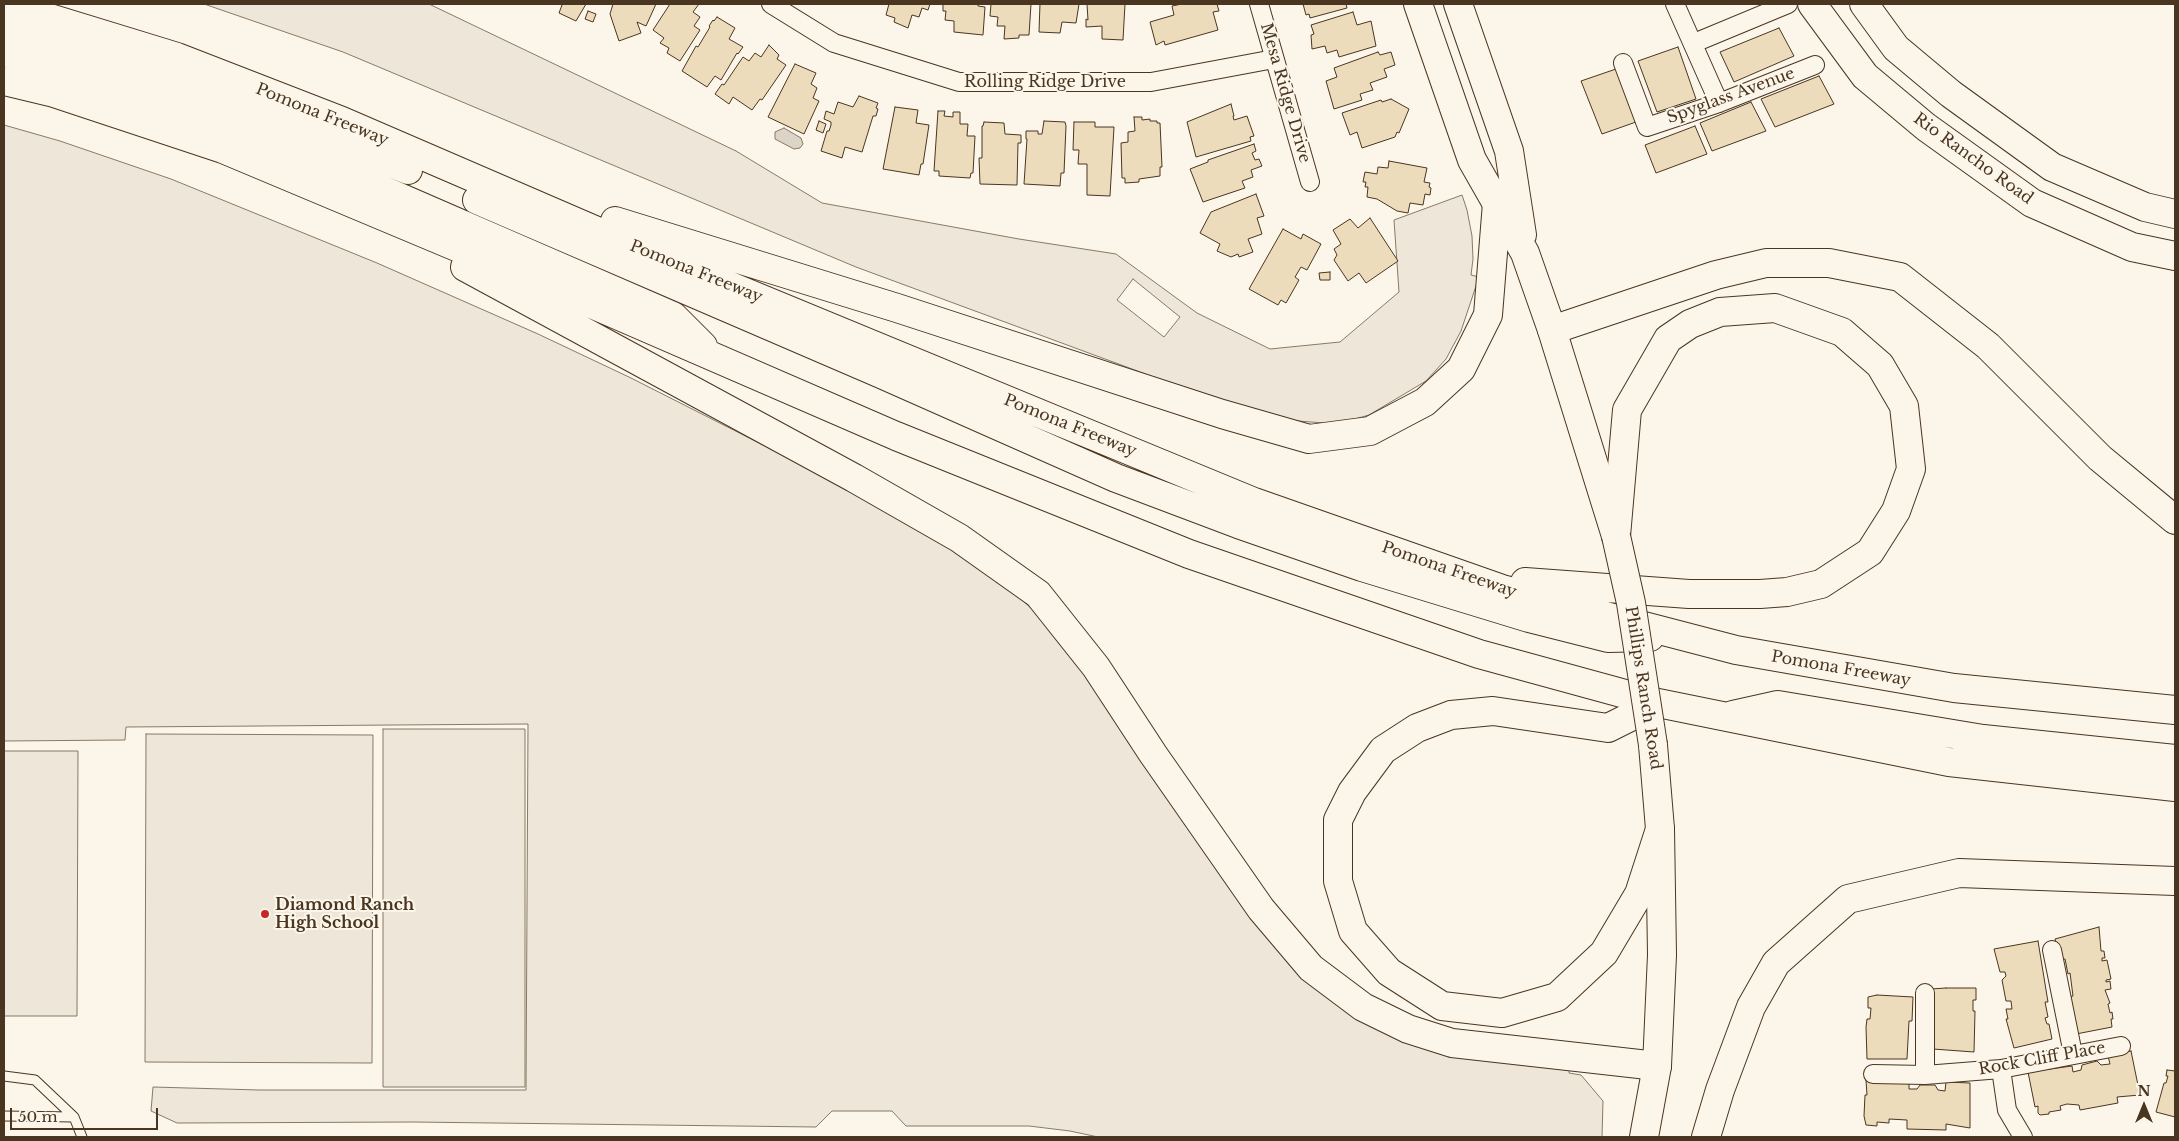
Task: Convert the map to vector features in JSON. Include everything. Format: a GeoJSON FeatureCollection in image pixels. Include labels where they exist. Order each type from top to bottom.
{"type":"FeatureCollection","features":[{"type":"Feature","properties":{"kind":"main road","name":"Pomona Freeway"},"geometry":{"type":"LineString","coordinates":[[4,4],[178,58],[342,121],[597,231],[1254,502],[1502,589],[1736,650],[1954,688],[2175,710]]}},
{"type":"Feature","properties":{"kind":"main road","name":"Phillips Ranch Road"},"geometry":{"type":"LineString","coordinates":[[1418,4],[1472,160],[1525,253],[1552,330],[1616,536],[1630,604],[1653,745],[1660,829],[1662,955],[1658,1066],[1644,1137]]}},
{"type":"Feature","properties":{"kind":"main road","name":"Phillips Ranch Road"},"geometry":{"type":"LineString","coordinates":[[1458,4],[1509,151],[1525,253]]}},
{"type":"Feature","properties":{"kind":"main road","name":"Rio Rancho Road"},"geometry":{"type":"LineString","coordinates":[[1812,4],[1866,76],[1926,127],[2032,203],[2132,247],[2175,256]]}},
{"type":"Feature","properties":{"kind":"main road"},"geometry":{"type":"LineString","coordinates":[[1864,4],[1896,48],[1951,94],[2052,167],[2145,207],[2175,214]]}},
{"type":"Feature","properties":{"kind":"main road"},"geometry":{"type":"LineString","coordinates":[[4,29],[64,45],[232,98],[394,164],[881,374],[1116,478],[1238,524],[1381,572],[1529,618],[1608,638],[1682,636]]}},
{"type":"Feature","properties":{"kind":"main road"},"geometry":{"type":"LineString","coordinates":[[4,52],[120,86],[245,130],[673,316],[713,356]]}},
{"type":"Feature","properties":{"kind":"main road"},"geometry":{"type":"LineString","coordinates":[[4,80],[54,93],[223,149],[564,292],[896,436],[1189,554],[1480,654],[1658,703],[1949,762],[2175,787]]}},
{"type":"Feature","properties":{"kind":"main road"},"geometry":{"type":"LineString","coordinates":[[473,178],[897,308],[1222,414],[1309,439],[1370,431],[1425,402],[1461,369],[1488,315],[1497,203]]}},
{"type":"Feature","properties":{"kind":"main road"},"geometry":{"type":"LineString","coordinates":[[339,198],[854,478],[959,538],[1038,594],[1096,666],[1153,754],[1261,909],[1312,968],[1363,1007],[1408,1029],[1452,1043],[1658,1066]]}},
{"type":"Feature","properties":{"kind":"main road"},"geometry":{"type":"LineString","coordinates":[[1552,330],[1716,274],[1766,263],[1829,263],[1900,278],[1988,346],[2100,458],[2175,520]]}},
{"type":"Feature","properties":{"kind":"main road"},"geometry":{"type":"LineString","coordinates":[[1470,578],[1688,594],[1787,592],[1821,584],[1870,552],[1896,511],[1911,469],[1904,406],[1880,365],[1842,332],[1775,308],[1720,312],[1690,324],[1668,339],[1627,410],[1616,536]]}},
{"type":"Feature","properties":{"kind":"main road"},"geometry":{"type":"LineString","coordinates":[[1658,703],[1608,728],[1493,711],[1451,715],[1417,728],[1382,750],[1352,792],[1338,820],[1338,881],[1353,931],[1389,972],[1442,1006],[1502,1013],[1557,997],[1604,953],[1639,894],[1660,829]]}},
{"type":"Feature","properties":{"kind":"main road"},"geometry":{"type":"LineString","coordinates":[[1724,717],[1778,705],[1983,739],[2175,759]]}},
{"type":"Feature","properties":{"kind":"main road"},"geometry":{"type":"LineString","coordinates":[[1706,1137],[1720,1090],[1751,1007],[1776,963],[1848,899],[1958,873],[2175,881]]}},
{"type":"Feature","properties":{"kind":"street","name":"Rolling Ridge Drive"},"geometry":{"type":"LineString","coordinates":[[770,4],[834,43],[959,82],[1151,82],[1274,59]]}},
{"type":"Feature","properties":{"kind":"street","name":"Mesa Ridge Drive"},"geometry":{"type":"LineString","coordinates":[[1259,4],[1310,182]]}},
{"type":"Feature","properties":{"kind":"street"},"geometry":{"type":"LineString","coordinates":[[1675,4],[1694,43],[1719,103]]}},
{"type":"Feature","properties":{"kind":"street"},"geometry":{"type":"LineString","coordinates":[[1694,43],[1788,4]]}},
{"type":"Feature","properties":{"kind":"street","name":"Spyglass Avenue"},"geometry":{"type":"LineString","coordinates":[[1623,63],[1647,127],[1719,103],[1815,65]]}},
{"type":"Feature","properties":{"kind":"street"},"geometry":{"type":"LineString","coordinates":[[2052,950],[2073,1054]]}},
{"type":"Feature","properties":{"kind":"street"},"geometry":{"type":"LineString","coordinates":[[1925,993],[1925,1075]]}},
{"type":"Feature","properties":{"kind":"street","name":"Rock Cliff Place"},"geometry":{"type":"LineString","coordinates":[[1873,1074],[1925,1075],[2001,1069],[2120,1046]]}},
{"type":"Feature","properties":{"kind":"street"},"geometry":{"type":"LineString","coordinates":[[2001,1069],[2007,1110],[2023,1137]]}},
{"type":"Feature","properties":{"kind":"lane"},"geometry":{"type":"LineString","coordinates":[[4,1076],[34,1080],[74,1117],[82,1137]]}},
{"type":"Feature","properties":{"kind":"lane"},"geometry":{"type":"LineString","coordinates":[[4,1116],[74,1117]]}},
{"type":"Feature","properties":{"kind":"shaded area"},"geometry":{"type":"Polygon","coordinates":[[[204,4],[429,4],[736,151],[822,203],[1019,239],[1116,254],[1197,313],[1270,349],[1340,342],[1399,292],[1394,220],[1462,195],[1472,236],[1473,259],[1471,275],[1479,277],[1461,331],[1446,359],[1426,381],[1369,415],[1337,424],[1285,420],[1151,376],[856,267],[343,52],[204,4]],[[1133,279],[1117,300],[1164,337],[1180,317],[1133,279]]]}},
{"type":"Feature","properties":{"kind":"shaded area"},"geometry":{"type":"Polygon","coordinates":[[[4,125],[60,141],[171,179],[377,263],[538,334],[631,378],[905,517],[997,578],[1049,624],[1317,986],[1570,1066],[1569,1073],[1581,1075],[1603,1101],[1602,1137],[1098,1137],[1070,1131],[1029,1126],[906,1126],[892,1111],[832,1111],[816,1127],[413,1122],[177,1123],[151,1111],[153,1087],[259,1090],[526,1090],[528,724],[126,727],[125,740],[4,741],[4,125]]]}},
{"type":"Feature","properties":{"kind":"shaded area"},"geometry":{"type":"Polygon","coordinates":[[[784,128],[801,138],[803,144],[800,148],[794,149],[775,139],[775,132],[784,128]]]}},
{"type":"Feature","properties":{"kind":"shaded area"},"geometry":{"type":"Polygon","coordinates":[[[383,729],[525,729],[525,1087],[383,1087],[383,729]]]}},
{"type":"Feature","properties":{"kind":"shaded area"},"geometry":{"type":"Polygon","coordinates":[[[146,734],[373,735],[372,1063],[145,1062],[146,734]]]}},
{"type":"Feature","properties":{"kind":"shaded area"},"geometry":{"type":"Polygon","coordinates":[[[4,751],[78,751],[77,1016],[4,1016],[4,751]]]}},
{"type":"Feature","properties":{"kind":"building"},"geometry":{"type":"Polygon","coordinates":[[[560,4],[586,4],[576,21],[559,13],[562,5],[560,4]]]}},
{"type":"Feature","properties":{"kind":"building"},"geometry":{"type":"Polygon","coordinates":[[[613,4],[656,4],[646,26],[637,22],[641,33],[619,41],[610,14],[613,4]]]}},
{"type":"Feature","properties":{"kind":"building"},"geometry":{"type":"Polygon","coordinates":[[[670,4],[699,4],[693,12],[700,17],[694,26],[700,30],[680,61],[667,53],[669,48],[660,43],[664,38],[653,30],[670,4]]]}},
{"type":"Feature","properties":{"kind":"building"},"geometry":{"type":"Polygon","coordinates":[[[889,4],[930,4],[928,10],[922,8],[919,17],[912,15],[908,28],[894,22],[895,18],[886,15],[889,4]]]}},
{"type":"Feature","properties":{"kind":"building"},"geometry":{"type":"Polygon","coordinates":[[[943,4],[978,4],[978,6],[985,7],[983,35],[954,32],[954,21],[945,20],[946,11],[943,11],[943,4]]]}},
{"type":"Feature","properties":{"kind":"building"},"geometry":{"type":"Polygon","coordinates":[[[991,4],[1031,4],[1029,35],[1019,35],[1019,38],[1004,39],[1005,26],[997,26],[998,17],[990,16],[991,4]]]}},
{"type":"Feature","properties":{"kind":"building"},"geometry":{"type":"Polygon","coordinates":[[[1040,4],[1079,4],[1076,23],[1062,22],[1060,33],[1039,32],[1040,4]]]}},
{"type":"Feature","properties":{"kind":"building"},"geometry":{"type":"Polygon","coordinates":[[[1087,4],[1125,4],[1123,40],[1102,39],[1102,26],[1086,27],[1086,19],[1088,20],[1087,4]]]}},
{"type":"Feature","properties":{"kind":"building"},"geometry":{"type":"Polygon","coordinates":[[[1182,4],[1217,4],[1219,11],[1213,12],[1218,30],[1165,45],[1164,41],[1156,45],[1150,22],[1174,15],[1172,6],[1182,4]]]}},
{"type":"Feature","properties":{"kind":"building"},"geometry":{"type":"Polygon","coordinates":[[[1303,4],[1346,4],[1347,8],[1310,18],[1309,14],[1306,15],[1303,4]]]}},
{"type":"Feature","properties":{"kind":"building"},"geometry":{"type":"Polygon","coordinates":[[[588,11],[596,14],[593,22],[585,19],[588,11]]]}},
{"type":"Feature","properties":{"kind":"building"},"geometry":{"type":"Polygon","coordinates":[[[1353,12],[1357,25],[1371,21],[1376,46],[1339,57],[1337,50],[1327,53],[1325,46],[1312,49],[1311,35],[1314,34],[1311,25],[1353,12]]]}},
{"type":"Feature","properties":{"kind":"building"},"geometry":{"type":"Polygon","coordinates":[[[717,17],[735,28],[729,39],[743,47],[737,53],[721,80],[715,76],[707,87],[682,71],[696,46],[698,47],[709,26],[717,17]]]}},
{"type":"Feature","properties":{"kind":"building"},"geometry":{"type":"Polygon","coordinates":[[[1779,28],[1794,56],[1734,82],[1720,52],[1779,28]]]}},
{"type":"Feature","properties":{"kind":"building"},"geometry":{"type":"Polygon","coordinates":[[[769,45],[779,55],[777,59],[786,65],[762,100],[760,99],[752,110],[733,97],[729,104],[715,94],[722,84],[724,85],[743,57],[749,61],[755,53],[761,57],[769,45]]]}},
{"type":"Feature","properties":{"kind":"building"},"geometry":{"type":"Polygon","coordinates":[[[1678,47],[1696,99],[1657,112],[1638,61],[1678,47]]]}},
{"type":"Feature","properties":{"kind":"building"},"geometry":{"type":"Polygon","coordinates":[[[1378,52],[1380,55],[1391,52],[1395,65],[1384,69],[1387,77],[1370,83],[1373,90],[1360,94],[1362,100],[1334,109],[1326,81],[1337,77],[1334,68],[1378,52]]]}},
{"type":"Feature","properties":{"kind":"building"},"geometry":{"type":"Polygon","coordinates":[[[795,64],[816,73],[811,84],[817,88],[813,98],[819,101],[804,134],[768,117],[795,64]]]}},
{"type":"Feature","properties":{"kind":"building"},"geometry":{"type":"Polygon","coordinates":[[[1616,69],[1636,122],[1602,134],[1581,81],[1616,69]]]}},
{"type":"Feature","properties":{"kind":"building"},"geometry":{"type":"Polygon","coordinates":[[[1819,76],[1834,104],[1775,127],[1761,99],[1819,76]]]}},
{"type":"Feature","properties":{"kind":"building"},"geometry":{"type":"Polygon","coordinates":[[[859,96],[878,103],[876,116],[873,116],[862,152],[845,147],[842,158],[821,151],[827,131],[829,131],[831,125],[831,122],[824,119],[826,111],[834,114],[838,102],[853,107],[859,96]]]}},
{"type":"Feature","properties":{"kind":"building"},"geometry":{"type":"Polygon","coordinates":[[[1391,99],[1409,109],[1399,133],[1397,132],[1395,137],[1362,148],[1357,132],[1350,135],[1342,113],[1381,100],[1382,102],[1391,99]]]}},
{"type":"Feature","properties":{"kind":"building"},"geometry":{"type":"Polygon","coordinates":[[[1751,102],[1766,131],[1712,151],[1700,123],[1751,102]]]}},
{"type":"Feature","properties":{"kind":"building"},"geometry":{"type":"Polygon","coordinates":[[[1231,104],[1234,120],[1247,116],[1254,136],[1250,137],[1251,141],[1196,157],[1187,122],[1231,104]]]}},
{"type":"Feature","properties":{"kind":"building"},"geometry":{"type":"Polygon","coordinates":[[[895,107],[918,110],[916,123],[929,125],[923,164],[921,164],[919,175],[883,169],[895,107]]]}},
{"type":"Feature","properties":{"kind":"building"},"geometry":{"type":"Polygon","coordinates":[[[938,111],[945,111],[944,116],[953,117],[953,112],[960,112],[960,124],[968,124],[967,136],[975,136],[973,173],[971,173],[970,178],[939,176],[939,171],[934,171],[938,111]]]}},
{"type":"Feature","properties":{"kind":"building"},"geometry":{"type":"Polygon","coordinates":[[[1134,117],[1142,117],[1142,120],[1150,119],[1150,121],[1160,123],[1162,167],[1160,167],[1160,176],[1139,179],[1139,182],[1125,183],[1125,178],[1122,178],[1121,143],[1128,142],[1128,132],[1135,131],[1134,117]]]}},
{"type":"Feature","properties":{"kind":"building"},"geometry":{"type":"Polygon","coordinates":[[[819,121],[826,124],[823,133],[816,130],[819,121]]]}},
{"type":"Feature","properties":{"kind":"building"},"geometry":{"type":"Polygon","coordinates":[[[1044,121],[1065,122],[1066,126],[1064,173],[1061,173],[1060,186],[1024,184],[1026,131],[1038,131],[1038,134],[1042,134],[1044,121]]]}},
{"type":"Feature","properties":{"kind":"building"},"geometry":{"type":"Polygon","coordinates":[[[984,122],[1004,123],[1005,134],[1021,135],[1021,143],[1018,143],[1017,185],[980,184],[979,158],[982,158],[982,126],[984,122]]]}},
{"type":"Feature","properties":{"kind":"building"},"geometry":{"type":"Polygon","coordinates":[[[1074,122],[1095,122],[1095,127],[1114,127],[1110,196],[1087,195],[1087,164],[1078,164],[1079,150],[1073,150],[1074,122]]]}},
{"type":"Feature","properties":{"kind":"building"},"geometry":{"type":"Polygon","coordinates":[[[1695,126],[1707,154],[1656,173],[1645,145],[1695,126]]]}},
{"type":"Feature","properties":{"kind":"building"},"geometry":{"type":"Polygon","coordinates":[[[1254,144],[1256,151],[1252,153],[1255,160],[1259,159],[1262,166],[1251,170],[1253,177],[1242,181],[1245,188],[1203,202],[1190,169],[1208,162],[1208,160],[1254,144]]]}},
{"type":"Feature","properties":{"kind":"building"},"geometry":{"type":"Polygon","coordinates":[[[1389,161],[1427,168],[1424,182],[1430,183],[1429,187],[1431,188],[1430,195],[1425,194],[1423,205],[1410,203],[1408,213],[1397,211],[1377,199],[1367,197],[1368,187],[1365,187],[1366,182],[1363,182],[1365,172],[1377,174],[1378,167],[1388,168],[1389,161]]]}},
{"type":"Feature","properties":{"kind":"building"},"geometry":{"type":"Polygon","coordinates":[[[1256,194],[1264,216],[1257,218],[1262,234],[1248,239],[1253,252],[1239,257],[1238,254],[1231,257],[1217,251],[1220,244],[1200,233],[1211,212],[1256,194]]]}},
{"type":"Feature","properties":{"kind":"building"},"geometry":{"type":"Polygon","coordinates":[[[1370,218],[1398,261],[1366,283],[1359,273],[1348,281],[1334,260],[1337,255],[1334,249],[1341,244],[1333,230],[1350,219],[1358,228],[1370,218]]]}},
{"type":"Feature","properties":{"kind":"building"},"geometry":{"type":"Polygon","coordinates":[[[1283,229],[1301,239],[1303,234],[1321,244],[1307,270],[1301,267],[1295,277],[1299,280],[1286,303],[1281,300],[1278,305],[1249,289],[1283,229]]]}},
{"type":"Feature","properties":{"kind":"building"},"geometry":{"type":"Polygon","coordinates":[[[1330,272],[1330,280],[1320,280],[1319,273],[1330,272]]]}},
{"type":"Feature","properties":{"kind":"building"},"geometry":{"type":"Polygon","coordinates":[[[2099,927],[2101,951],[2104,951],[2105,958],[2102,958],[2102,961],[2107,960],[2111,979],[2106,980],[2106,982],[2110,981],[2111,989],[2105,990],[2110,1003],[2108,1004],[2110,1013],[2112,1012],[2112,1027],[2076,1034],[2068,997],[2073,996],[2070,973],[2068,974],[2065,959],[2060,960],[2055,939],[2099,927]]]}},
{"type":"Feature","properties":{"kind":"building"},"geometry":{"type":"Polygon","coordinates":[[[2038,941],[2048,1002],[2045,1002],[2048,1017],[2045,1018],[2047,1024],[2049,1024],[2052,1039],[2014,1048],[2006,1019],[2008,1019],[2006,1009],[2012,1009],[2011,1001],[2006,1001],[2002,980],[2006,976],[2005,972],[2000,972],[1994,949],[2038,941]]]}},
{"type":"Feature","properties":{"kind":"building"},"geometry":{"type":"Polygon","coordinates":[[[1976,988],[1976,1000],[1973,1000],[1973,1011],[1975,1011],[1974,1052],[1933,1049],[1934,1012],[1930,1012],[1931,989],[1976,988]]]}},
{"type":"Feature","properties":{"kind":"building"},"geometry":{"type":"Polygon","coordinates":[[[1877,995],[1913,997],[1912,1021],[1909,1021],[1907,1059],[1867,1059],[1866,1027],[1867,1019],[1870,1019],[1871,1008],[1868,1008],[1868,997],[1877,995]]]}},
{"type":"Feature","properties":{"kind":"building"},"geometry":{"type":"Polygon","coordinates":[[[2131,1051],[2140,1095],[2117,1097],[2118,1103],[2080,1110],[2079,1105],[2067,1104],[2060,1106],[2061,1110],[2049,1112],[2049,1114],[2040,1115],[2038,1113],[2038,1106],[2035,1107],[2028,1072],[2072,1066],[2073,1072],[2081,1070],[2082,1065],[2097,1061],[2101,1065],[2110,1064],[2108,1056],[2131,1051]]]}},
{"type":"Feature","properties":{"kind":"building"},"geometry":{"type":"Polygon","coordinates":[[[2167,1070],[2175,1071],[2175,1117],[2156,1112],[2164,1083],[2166,1083],[2168,1076],[2166,1076],[2167,1070]]]}},
{"type":"Feature","properties":{"kind":"building"},"geometry":{"type":"Polygon","coordinates":[[[1866,1080],[1890,1080],[1890,1083],[1909,1083],[1909,1089],[1917,1089],[1920,1085],[1935,1085],[1938,1090],[1945,1091],[1946,1082],[1970,1083],[1970,1128],[1946,1124],[1946,1130],[1907,1129],[1907,1120],[1889,1119],[1889,1123],[1877,1122],[1877,1126],[1866,1125],[1864,1116],[1865,1095],[1867,1095],[1866,1080]]]}},
{"type":"Feature","properties":{"kind":"place","name":"Diamond Ranch High School"},"geometry":{"type":"Point","coordinates":[265,914]}}]}
